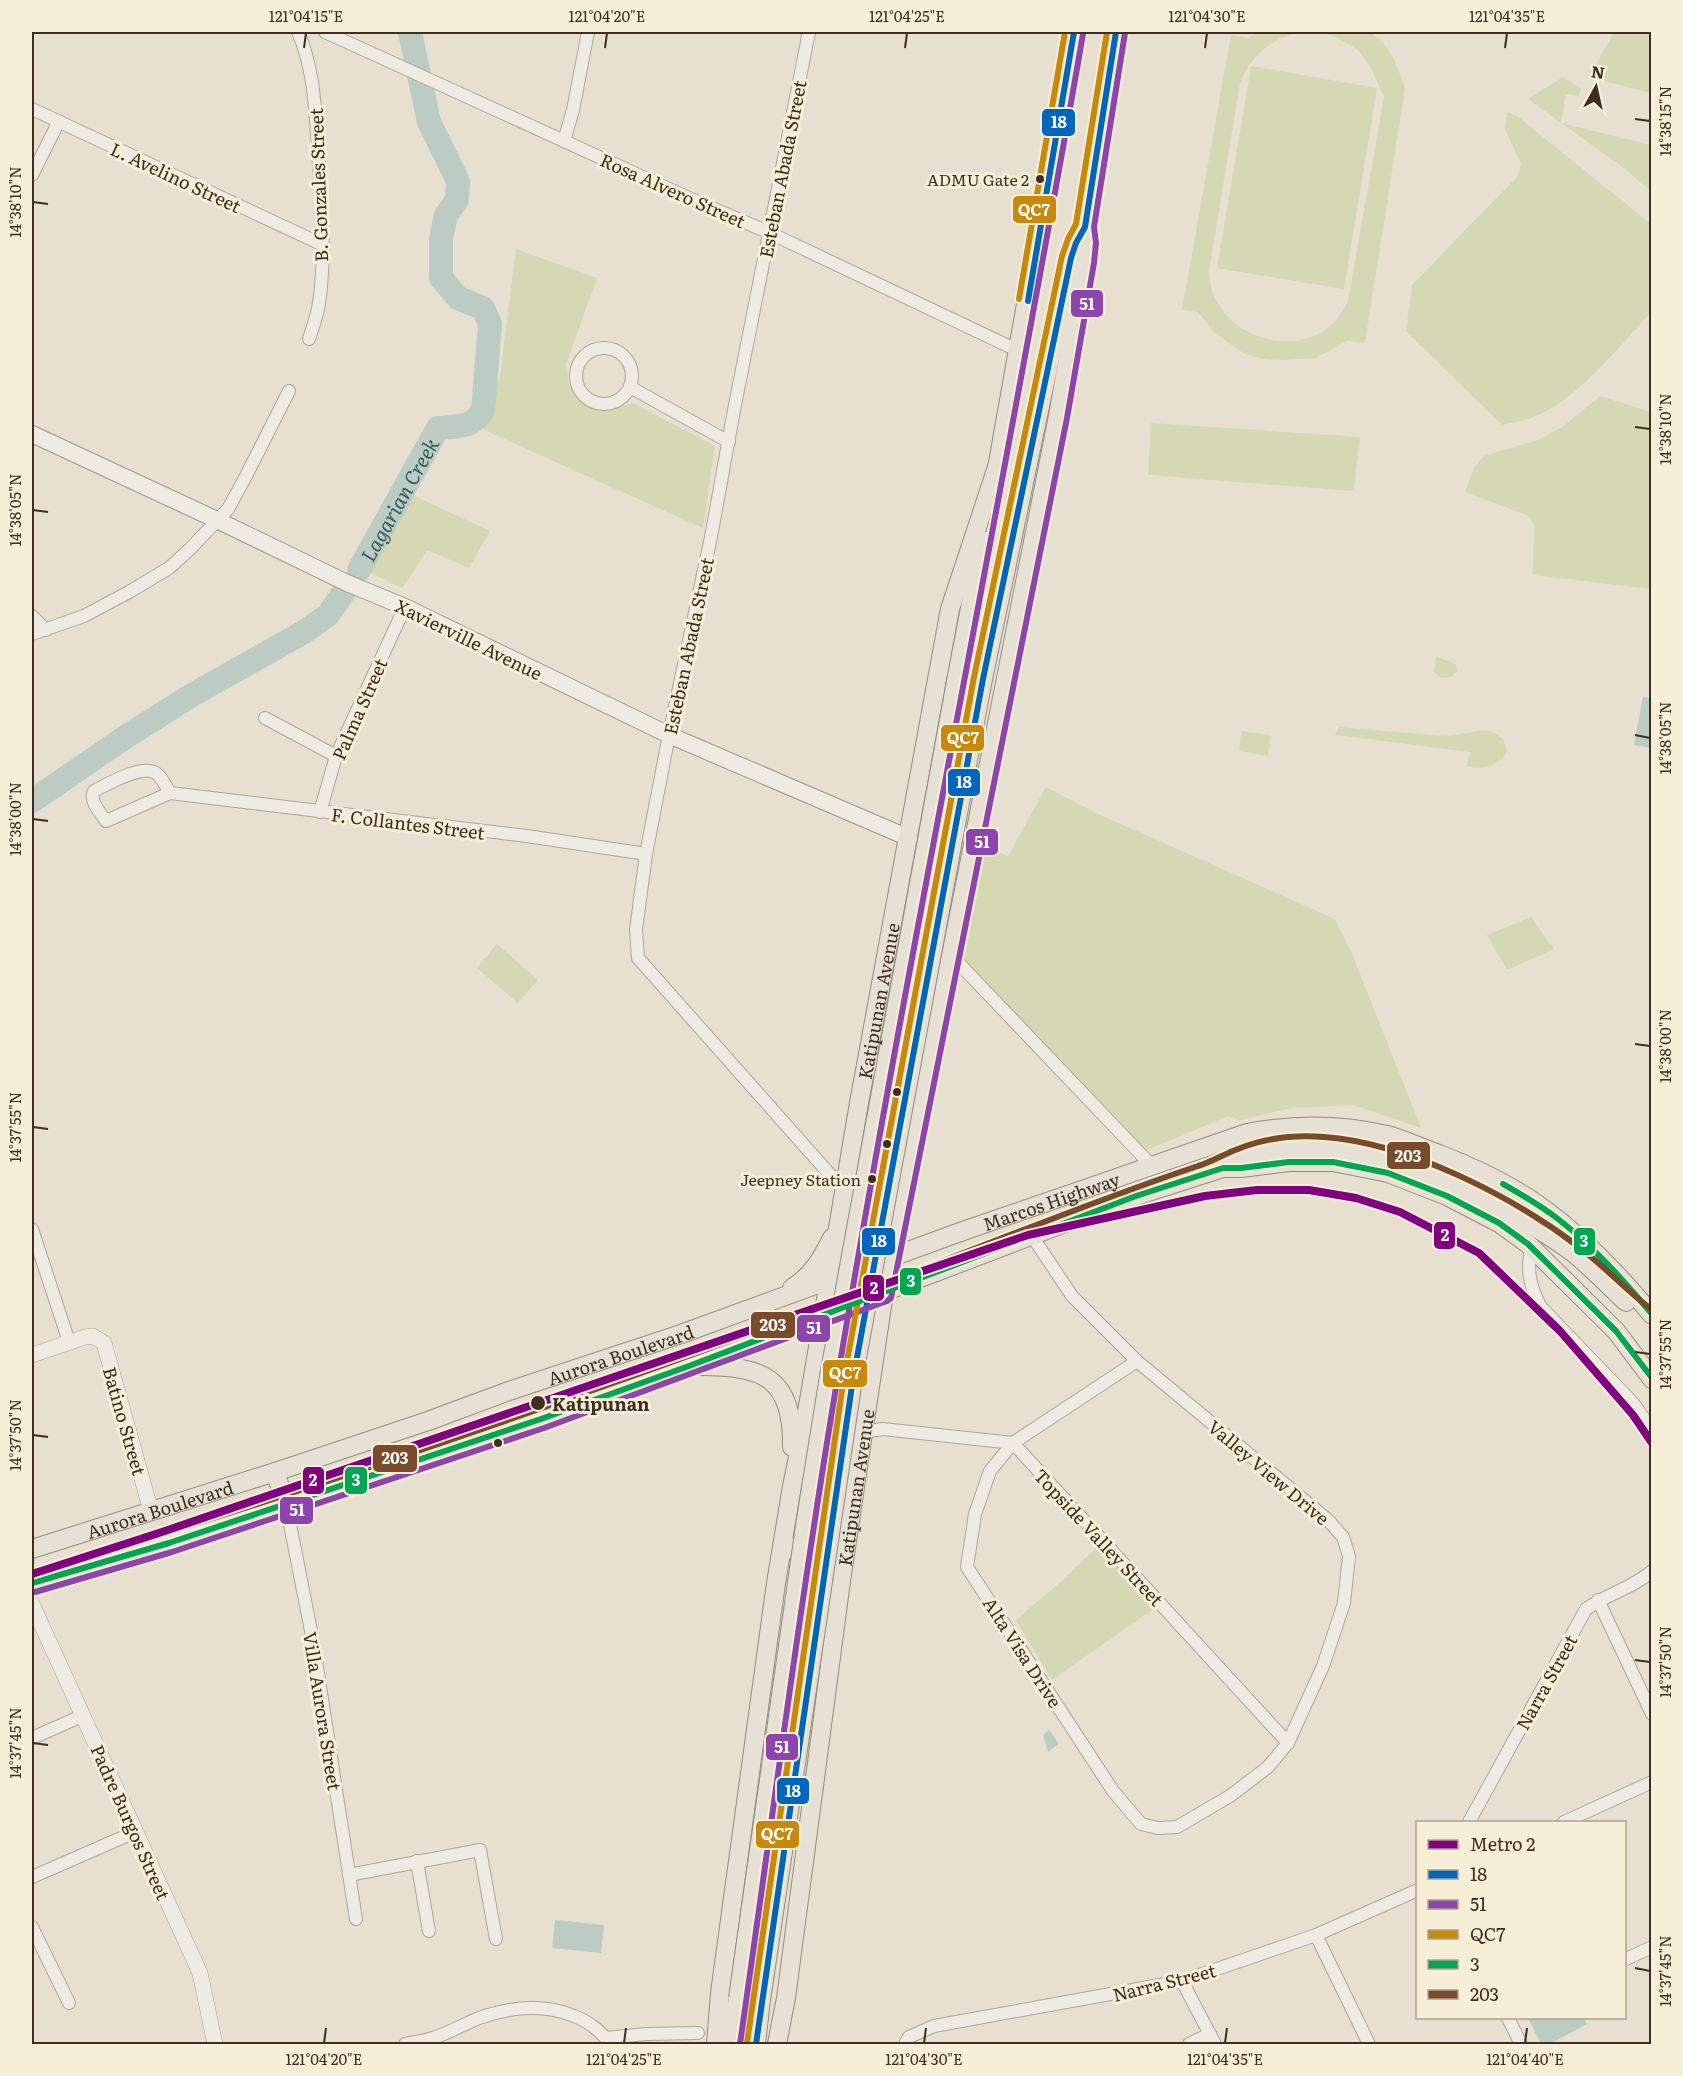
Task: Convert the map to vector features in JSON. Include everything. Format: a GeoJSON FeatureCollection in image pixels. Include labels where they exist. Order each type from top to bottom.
{"type":"FeatureCollection","features":[{"type":"Feature","properties":{"kind":"main road","name":"Katipunan Avenue"},"geometry":{"type":"LineString","coordinates":[[731,2044],[829,1376],[1019,351],[1074,32]]}},
{"type":"Feature","properties":{"kind":"main road","name":"Katipunan Avenue"},"geometry":{"type":"LineString","coordinates":[[756,2044],[852,1390],[983,679],[1071,258],[1085,226],[1116,32]]}},
{"type":"Feature","properties":{"kind":"main road","name":"Katipunan Avenue"},"geometry":{"type":"LineString","coordinates":[[777,2044],[786,1998],[841,1581],[884,1293],[1058,416],[1088,243],[1085,226]]}},
{"type":"Feature","properties":{"kind":"main road","name":"Xavierville Avenue"},"geometry":{"type":"LineString","coordinates":[[32,434],[347,583],[405,608],[669,735],[909,838]]}},
{"type":"Feature","properties":{"kind":"main road","name":"Katipunan Avenue"},"geometry":{"type":"LineString","coordinates":[[716,2044],[720,1993],[776,1583],[856,1119],[950,609],[998,464]]}},
{"type":"Feature","properties":{"kind":"main road"},"geometry":{"type":"LineString","coordinates":[[869,1049],[873,1064],[880,1070],[897,1077],[911,1075],[920,1070],[929,1059]]}},
{"type":"Feature","properties":{"kind":"main road"},"geometry":{"type":"LineString","coordinates":[[856,1119],[915,1129]]}},
{"type":"Feature","properties":{"kind":"main road","name":"Marcos Highway"},"geometry":{"type":"LineString","coordinates":[[830,1279],[1247,1133],[1280,1126],[1313,1126],[1351,1128],[1389,1136],[1455,1160],[1487,1175],[1543,1208],[1577,1236],[1652,1315]]}},
{"type":"Feature","properties":{"kind":"main road"},"geometry":{"type":"LineString","coordinates":[[1223,1168],[1239,1158],[1290,1145],[1329,1146],[1391,1159],[1452,1184],[1518,1217],[1573,1253],[1636,1311],[1652,1322]]}},
{"type":"Feature","properties":{"kind":"main road","name":"Marcos Highway"},"geometry":{"type":"LineString","coordinates":[[884,1293],[1136,1196],[1223,1168],[1289,1162],[1333,1162],[1388,1173],[1447,1196],[1499,1223],[1530,1247],[1616,1331],[1652,1379]]}},
{"type":"Feature","properties":{"kind":"main road"},"geometry":{"type":"LineString","coordinates":[[773,1300],[808,1277],[823,1257],[839,1225]]}},
{"type":"Feature","properties":{"kind":"main road"},"geometry":{"type":"LineString","coordinates":[[1607,1265],[1652,1301]]}},
{"type":"Feature","properties":{"kind":"main road","name":"Aurora Boulevard"},"geometry":{"type":"LineString","coordinates":[[32,1548],[275,1472],[670,1338],[830,1279]]}},
{"type":"Feature","properties":{"kind":"main road"},"geometry":{"type":"LineString","coordinates":[[876,1341],[896,1304],[918,1280]]}},
{"type":"Feature","properties":{"kind":"main road","name":"Aurora Boulevard"},"geometry":{"type":"LineString","coordinates":[[32,1583],[169,1543],[541,1419],[884,1293]]}},
{"type":"Feature","properties":{"kind":"main road"},"geometry":{"type":"LineString","coordinates":[[689,1366],[726,1366],[748,1369],[768,1378],[780,1392],[789,1410],[792,1424],[792,1486]]}},
{"type":"Feature","properties":{"kind":"main road"},"geometry":{"type":"LineString","coordinates":[[805,1424],[862,1432]]}},
{"type":"Feature","properties":{"kind":"main road"},"geometry":{"type":"LineString","coordinates":[[275,1472],[286,1504]]}},
{"type":"Feature","properties":{"kind":"main road"},"geometry":{"type":"LineString","coordinates":[[783,1540],[804,1557],[816,1560],[828,1559],[837,1553],[847,1541]]}},
{"type":"Feature","properties":{"kind":"main road"},"geometry":{"type":"LineString","coordinates":[[776,1583],[792,1571],[802,1570],[823,1572],[841,1581]]}},
{"type":"Feature","properties":{"kind":"street","name":"B. Gonzales Street"},"geometry":{"type":"LineString","coordinates":[[298,32],[306,53],[314,91],[322,216],[318,309],[309,339]]}},
{"type":"Feature","properties":{"kind":"street","name":"Rosa Alvero Street"},"geometry":{"type":"LineString","coordinates":[[326,32],[340,35],[405,68],[770,233],[1019,351]]}},
{"type":"Feature","properties":{"kind":"street"},"geometry":{"type":"LineString","coordinates":[[564,141],[573,110],[588,32]]}},
{"type":"Feature","properties":{"kind":"street","name":"Esteban Abada Street"},"geometry":{"type":"LineString","coordinates":[[809,32],[711,537],[646,854],[636,930],[638,958],[833,1178],[846,1184]]}},
{"type":"Feature","properties":{"kind":"street","name":"L. Avelino Street"},"geometry":{"type":"LineString","coordinates":[[32,109],[321,244]]}},
{"type":"Feature","properties":{"kind":"street"},"geometry":{"type":"LineString","coordinates":[[32,175],[59,121]]}},
{"type":"Feature","properties":{"kind":"street"},"geometry":{"type":"LineString","coordinates":[[606,348],[614,350],[622,355],[632,369],[630,387],[625,395],[609,404],[599,404],[590,400],[578,386],[576,376],[582,358],[589,352],[606,348]]}},
{"type":"Feature","properties":{"kind":"street"},"geometry":{"type":"LineString","coordinates":[[630,387],[729,442]]}},
{"type":"Feature","properties":{"kind":"street"},"geometry":{"type":"LineString","coordinates":[[32,634],[84,616],[129,592],[169,568],[190,549],[228,509],[289,391]]}},
{"type":"Feature","properties":{"kind":"street","name":"Palma Street"},"geometry":{"type":"LineString","coordinates":[[320,812],[336,756],[405,608]]}},
{"type":"Feature","properties":{"kind":"street"},"geometry":{"type":"LineString","coordinates":[[32,616],[46,630]]}},
{"type":"Feature","properties":{"kind":"street"},"geometry":{"type":"LineString","coordinates":[[265,718],[336,756]]}},
{"type":"Feature","properties":{"kind":"street"},"geometry":{"type":"LineString","coordinates":[[153,772],[159,776],[170,793],[106,821],[92,799],[94,792],[133,773],[153,772]]}},
{"type":"Feature","properties":{"kind":"street","name":"F. Collantes Street"},"geometry":{"type":"LineString","coordinates":[[170,793],[527,836],[646,854]]}},
{"type":"Feature","properties":{"kind":"street"},"geometry":{"type":"LineString","coordinates":[[950,954],[1152,1166]]}},
{"type":"Feature","properties":{"kind":"street"},"geometry":{"type":"LineString","coordinates":[[32,1229],[69,1342],[32,1355]]}},
{"type":"Feature","properties":{"kind":"street","name":"Valley View Drive"},"geometry":{"type":"LineString","coordinates":[[1032,1236],[1072,1296],[1137,1361],[1328,1520],[1343,1537],[1348,1556],[1344,1604],[1323,1666],[1288,1743]]}},
{"type":"Feature","properties":{"kind":"street"},"geometry":{"type":"LineString","coordinates":[[1530,1247],[1528,1267],[1531,1287],[1540,1306],[1633,1403],[1652,1430]]}},
{"type":"Feature","properties":{"kind":"street","name":"Batino Street"},"geometry":{"type":"LineString","coordinates":[[69,1342],[93,1336],[104,1344],[151,1511]]}},
{"type":"Feature","properties":{"kind":"street","name":"Alta Visa Drive"},"geometry":{"type":"LineString","coordinates":[[1137,1361],[1013,1443],[990,1471],[975,1514],[967,1567],[1113,1791],[1142,1824],[1158,1828],[1177,1827],[1230,1796],[1268,1767],[1288,1743]]}},
{"type":"Feature","properties":{"kind":"street"},"geometry":{"type":"LineString","coordinates":[[862,1432],[883,1429],[1013,1443]]}},
{"type":"Feature","properties":{"kind":"street","name":"Topside Valley Street"},"geometry":{"type":"LineString","coordinates":[[1013,1443],[1288,1743]]}},
{"type":"Feature","properties":{"kind":"street","name":"Villa Aurora Street"},"geometry":{"type":"LineString","coordinates":[[286,1504],[313,1641],[356,1919]]}},
{"type":"Feature","properties":{"kind":"street","name":"Narra Street"},"geometry":{"type":"LineString","coordinates":[[1470,1821],[1586,1609],[1598,1600],[1643,1578],[1652,1571]]}},
{"type":"Feature","properties":{"kind":"street"},"geometry":{"type":"LineString","coordinates":[[1598,1600],[1652,1714]]}},
{"type":"Feature","properties":{"kind":"street","name":"Padre Burgos Street"},"geometry":{"type":"LineString","coordinates":[[32,1604],[200,1973],[215,2044]]}},
{"type":"Feature","properties":{"kind":"street"},"geometry":{"type":"LineString","coordinates":[[32,1738],[82,1716]]}},
{"type":"Feature","properties":{"kind":"street"},"geometry":{"type":"LineString","coordinates":[[1566,1821],[1652,1782]]}},
{"type":"Feature","properties":{"kind":"street"},"geometry":{"type":"LineString","coordinates":[[32,1877],[135,1832]]}},
{"type":"Feature","properties":{"kind":"street"},"geometry":{"type":"LineString","coordinates":[[349,1875],[480,1850],[496,1939]]}},
{"type":"Feature","properties":{"kind":"street"},"geometry":{"type":"LineString","coordinates":[[417,1861],[429,1931]]}},
{"type":"Feature","properties":{"kind":"street","name":"Narra Street"},"geometry":{"type":"LineString","coordinates":[[904,2044],[909,2037],[934,2026],[1182,1981],[1316,1935],[1416,1891]]}},
{"type":"Feature","properties":{"kind":"street"},"geometry":{"type":"LineString","coordinates":[[32,1927],[69,2003]]}},
{"type":"Feature","properties":{"kind":"street"},"geometry":{"type":"LineString","coordinates":[[1316,1935],[1369,2044]]}},
{"type":"Feature","properties":{"kind":"street"},"geometry":{"type":"LineString","coordinates":[[1626,1959],[1652,1947]]}},
{"type":"Feature","properties":{"kind":"street"},"geometry":{"type":"LineString","coordinates":[[1182,1981],[1213,2039],[1189,2044]]}},
{"type":"Feature","properties":{"kind":"street"},"geometry":{"type":"LineString","coordinates":[[405,2044],[434,2041],[481,2018],[509,2011],[542,2008],[564,2012],[585,2020],[608,2041],[646,2034],[698,2033]]}},
{"type":"Feature","properties":{"kind":"street"},"geometry":{"type":"LineString","coordinates":[[1508,2019],[1521,2044]]}},
{"type":"Feature","properties":{"kind":"green space"},"geometry":{"type":"Polygon","coordinates":[[[1256,32],[1301,32],[1272,43],[1263,49],[1250,64],[1240,84],[1209,271],[1214,296],[1227,316],[1246,331],[1268,339],[1292,341],[1315,336],[1334,323],[1348,301],[1384,97],[1369,64],[1358,50],[1334,36],[1320,32],[1371,32],[1392,57],[1405,89],[1365,343],[1347,341],[1316,358],[1262,359],[1243,353],[1215,333],[1198,312],[1182,310],[1231,35],[1249,38],[1256,32]]]}},
{"type":"Feature","properties":{"kind":"green space"},"geometry":{"type":"Polygon","coordinates":[[[1614,32],[1651,32],[1651,93],[1589,77],[1614,32]]]}},
{"type":"Feature","properties":{"kind":"green space"},"geometry":{"type":"Polygon","coordinates":[[[1251,66],[1377,88],[1344,289],[1217,268],[1251,66]]]}},
{"type":"Feature","properties":{"kind":"green space"},"geometry":{"type":"Polygon","coordinates":[[[1563,77],[1581,88],[1579,96],[1566,94],[1561,123],[1528,99],[1563,77]]]}},
{"type":"Feature","properties":{"kind":"green space"},"geometry":{"type":"Polygon","coordinates":[[[1507,112],[1517,116],[1651,224],[1652,311],[1594,374],[1561,402],[1543,413],[1502,425],[1406,331],[1412,285],[1517,177],[1521,164],[1505,129],[1507,112]]]}},
{"type":"Feature","properties":{"kind":"green space"},"geometry":{"type":"Polygon","coordinates":[[[1561,123],[1651,145],[1651,191],[1625,169],[1561,123]]]}},
{"type":"Feature","properties":{"kind":"green space"},"geometry":{"type":"Polygon","coordinates":[[[516,249],[597,278],[566,364],[569,385],[580,399],[596,409],[612,410],[633,403],[715,446],[703,528],[482,429],[500,376],[516,249]]]}},
{"type":"Feature","properties":{"kind":"green space"},"geometry":{"type":"Polygon","coordinates":[[[1600,396],[1651,412],[1651,589],[1533,575],[1534,524],[1529,516],[1465,492],[1474,468],[1484,456],[1538,440],[1564,426],[1600,396]]]}},
{"type":"Feature","properties":{"kind":"green space"},"geometry":{"type":"Polygon","coordinates":[[[1151,423],[1360,437],[1354,491],[1148,475],[1151,423]]]}},
{"type":"Feature","properties":{"kind":"green space"},"geometry":{"type":"Polygon","coordinates":[[[406,492],[490,531],[469,568],[427,550],[402,588],[364,570],[406,492]]]}},
{"type":"Feature","properties":{"kind":"green space"},"geometry":{"type":"Polygon","coordinates":[[[1436,656],[1457,665],[1458,671],[1451,677],[1441,678],[1434,672],[1436,656]]]}},
{"type":"Feature","properties":{"kind":"green space"},"geometry":{"type":"Polygon","coordinates":[[[1339,727],[1445,736],[1485,730],[1503,739],[1507,751],[1500,761],[1491,766],[1467,767],[1470,752],[1335,735],[1339,727]]]}},
{"type":"Feature","properties":{"kind":"green space"},"geometry":{"type":"Polygon","coordinates":[[[1241,731],[1271,735],[1268,756],[1239,751],[1241,731]]]}},
{"type":"Feature","properties":{"kind":"green space"},"geometry":{"type":"Polygon","coordinates":[[[1046,787],[1096,813],[1335,919],[1351,951],[1421,1128],[1354,1105],[1291,1108],[1240,1120],[1228,1116],[1142,1152],[958,955],[983,847],[1008,856],[1046,787]]]}},
{"type":"Feature","properties":{"kind":"green space"},"geometry":{"type":"Polygon","coordinates":[[[1531,917],[1554,949],[1507,970],[1487,935],[1531,917]]]}},
{"type":"Feature","properties":{"kind":"green space"},"geometry":{"type":"Polygon","coordinates":[[[497,944],[538,980],[518,1003],[477,968],[497,944]]]}},
{"type":"Feature","properties":{"kind":"green space"},"geometry":{"type":"Polygon","coordinates":[[[1100,1544],[1156,1607],[1052,1680],[1016,1620],[1062,1581],[1100,1544]]]}},
{"type":"Feature","properties":{"kind":"shaded area"},"geometry":{"type":"Polygon","coordinates":[[[1643,697],[1651,698],[1651,748],[1634,745],[1643,697]]]}},
{"type":"Feature","properties":{"kind":"shaded area"},"geometry":{"type":"Polygon","coordinates":[[[1049,1730],[1059,1744],[1048,1752],[1043,1735],[1049,1730]]]}},
{"type":"Feature","properties":{"kind":"shaded area"},"geometry":{"type":"Polygon","coordinates":[[[555,1920],[604,1925],[601,1953],[552,1948],[555,1920]]]}},
{"type":"Feature","properties":{"kind":"shaded area"},"geometry":{"type":"Polygon","coordinates":[[[1528,2019],[1584,2019],[1587,2024],[1550,2044],[1541,2044],[1528,2019]]]}},
{"type":"Feature","properties":{"kind":"waterway","name":"Lagarian Creek"},"geometry":{"type":"LineString","coordinates":[[359,570],[438,428],[470,423],[483,410],[490,324],[483,308],[458,298],[441,278],[441,238],[446,215],[457,200],[458,181],[429,122],[410,32]]}},
{"type":"Feature","properties":{"kind":"waterway","name":"Lagarian Creek"},"geometry":{"type":"LineString","coordinates":[[32,801],[192,695],[304,632],[328,615],[344,592]]}},
{"type":"Feature","properties":{"kind":"metro line","name":"2"},"geometry":{"type":"LineString","coordinates":[[32,1574],[165,1531],[1028,1235],[1205,1196],[1257,1190],[1309,1190],[1356,1198],[1400,1212],[1479,1253],[1560,1331],[1633,1415],[1652,1443]]}},
{"type":"Feature","properties":{"kind":"transit line","name":"QC7"},"geometry":{"type":"LineString","coordinates":[[1019,299],[1065,32]]}},
{"type":"Feature","properties":{"kind":"transit line","name":"18"},"geometry":{"type":"LineString","coordinates":[[1028,301],[1074,32]]}},
{"type":"Feature","properties":{"kind":"transit line","name":"QC7"},"geometry":{"type":"LineString","coordinates":[[747,2043],[844,1377],[974,677],[1062,256],[1076,224],[1107,32]]}},
{"type":"Feature","properties":{"kind":"transit line","name":"18"},"geometry":{"type":"LineString","coordinates":[[756,2044],[853,1379],[983,679],[1071,258],[1085,227],[1116,32]]}},
{"type":"Feature","properties":{"kind":"transit line","name":"51"},"geometry":{"type":"LineString","coordinates":[[35,1592],[172,1552],[544,1428],[891,1298],[1067,418],[1094,263],[1096,243],[1094,227],[1125,33]]}},
{"type":"Feature","properties":{"kind":"transit line","name":"51"},"geometry":{"type":"LineString","coordinates":[[740,2044],[799,1625],[838,1375],[897,1039],[1023,369],[1083,34]]}},
{"type":"Feature","properties":{"kind":"transit line","name":"203"},"geometry":{"type":"LineString","coordinates":[[32,1574],[245,1508],[563,1401],[878,1286],[1248,1145],[1270,1140],[1313,1136],[1356,1141],[1424,1161],[1458,1175],[1523,1209],[1552,1228],[1588,1254],[1652,1310]]}},
{"type":"Feature","properties":{"kind":"transit line","name":"3"},"geometry":{"type":"LineString","coordinates":[[32,1583],[169,1543],[541,1419],[689,1366],[1136,1196],[1223,1168],[1289,1162],[1333,1162],[1388,1173],[1447,1196],[1499,1223],[1528,1244],[1616,1331],[1652,1378]]}},
{"type":"Feature","properties":{"kind":"transit line","name":"3"},"geometry":{"type":"LineString","coordinates":[[1503,1184],[1531,1200],[1571,1229],[1607,1264],[1652,1314]]}},
{"type":"Feature","properties":{"kind":"place","name":"ADMU Gate 2"},"geometry":{"type":"Point","coordinates":[1040,179]}},
{"type":"Feature","properties":{"kind":"place","name":"Jeepney Station"},"geometry":{"type":"Point","coordinates":[872,1179]}},
{"type":"Feature","properties":{"kind":"place","name":"Katipunan"},"geometry":{"type":"Point","coordinates":[538,1403]}}]}
